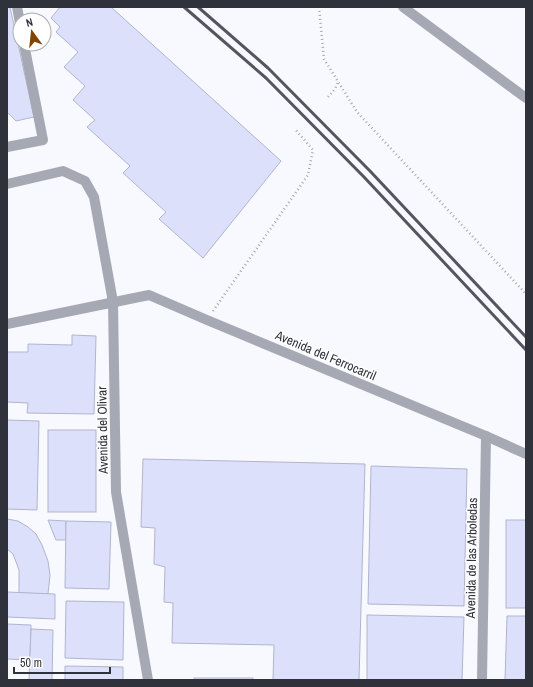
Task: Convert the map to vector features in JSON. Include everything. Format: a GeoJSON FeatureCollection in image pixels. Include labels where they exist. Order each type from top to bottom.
{"type":"FeatureCollection","features":[{"type":"Feature","properties":{"kind":"street"},"geometry":{"type":"LineString","coordinates":[[403,7],[526,98]]}},
{"type":"Feature","properties":{"kind":"street"},"geometry":{"type":"LineString","coordinates":[[7,147],[43,140],[26,52]]}},
{"type":"Feature","properties":{"kind":"street","name":"Avenida del Olivar"},"geometry":{"type":"LineString","coordinates":[[7,184],[63,171],[85,181],[94,197],[113,302],[116,492],[148,680]]}},
{"type":"Feature","properties":{"kind":"street","name":"Avenida del Ferrocarril"},"geometry":{"type":"LineString","coordinates":[[7,324],[149,295],[526,454]]}},
{"type":"Feature","properties":{"kind":"street","name":"Avenida de las Arboledas"},"geometry":{"type":"LineString","coordinates":[[482,680],[486,436]]}},
{"type":"Feature","properties":{"kind":"path"},"geometry":{"type":"LineString","coordinates":[[319,7],[324,59],[357,112],[526,294]]}},
{"type":"Feature","properties":{"kind":"path"},"geometry":{"type":"LineString","coordinates":[[328,97],[335,89],[338,82]]}},
{"type":"Feature","properties":{"kind":"path"},"geometry":{"type":"LineString","coordinates":[[207,320],[308,174],[313,150],[295,129]]}},
{"type":"Feature","properties":{"kind":"building"},"geometry":{"type":"Polygon","coordinates":[[[7,7],[10,7],[12,16],[12,52],[20,52],[34,117],[16,121],[7,112],[7,7]]]}},
{"type":"Feature","properties":{"kind":"building"},"geometry":{"type":"Polygon","coordinates":[[[60,7],[111,7],[281,161],[203,258],[159,219],[166,212],[123,173],[130,166],[87,127],[95,120],[73,100],[85,86],[64,67],[78,52],[56,32],[60,27],[52,19],[52,17],[60,7]]]}},
{"type":"Feature","properties":{"kind":"building"},"geometry":{"type":"Polygon","coordinates":[[[72,335],[96,336],[94,414],[27,413],[28,403],[7,402],[7,352],[28,352],[28,344],[72,345],[72,335]]]}},
{"type":"Feature","properties":{"kind":"building"},"geometry":{"type":"Polygon","coordinates":[[[7,420],[39,421],[37,510],[7,509],[7,420]]]}},
{"type":"Feature","properties":{"kind":"building"},"geometry":{"type":"Polygon","coordinates":[[[48,430],[96,430],[96,512],[48,512],[48,430]]]}},
{"type":"Feature","properties":{"kind":"building"},"geometry":{"type":"Polygon","coordinates":[[[143,459],[365,464],[359,680],[273,680],[274,645],[172,643],[173,603],[164,602],[165,567],[154,564],[155,528],[141,527],[143,459]]]}},
{"type":"Feature","properties":{"kind":"building"},"geometry":{"type":"Polygon","coordinates":[[[371,466],[467,469],[464,606],[368,604],[371,466]]]}},
{"type":"Feature","properties":{"kind":"building"},"geometry":{"type":"Polygon","coordinates":[[[7,519],[18,521],[36,534],[48,561],[50,575],[48,594],[19,593],[19,570],[13,554],[7,549],[7,519]]]}},
{"type":"Feature","properties":{"kind":"building"},"geometry":{"type":"Polygon","coordinates":[[[48,520],[66,521],[66,540],[56,540],[48,520]]]}},
{"type":"Feature","properties":{"kind":"building"},"geometry":{"type":"Polygon","coordinates":[[[506,520],[526,520],[526,608],[506,608],[506,520]]]}},
{"type":"Feature","properties":{"kind":"building"},"geometry":{"type":"Polygon","coordinates":[[[66,521],[111,522],[109,589],[65,588],[66,521]]]}},
{"type":"Feature","properties":{"kind":"building"},"geometry":{"type":"Polygon","coordinates":[[[7,592],[55,594],[55,619],[7,617],[7,592]]]}},
{"type":"Feature","properties":{"kind":"building"},"geometry":{"type":"Polygon","coordinates":[[[66,601],[124,602],[123,660],[65,658],[66,601]]]}},
{"type":"Feature","properties":{"kind":"building"},"geometry":{"type":"Polygon","coordinates":[[[367,615],[464,617],[462,680],[367,680],[367,615]]]}},
{"type":"Feature","properties":{"kind":"building"},"geometry":{"type":"Polygon","coordinates":[[[507,616],[526,616],[526,680],[505,680],[507,616]]]}},
{"type":"Feature","properties":{"kind":"building"},"geometry":{"type":"Polygon","coordinates":[[[7,624],[31,625],[30,660],[7,659],[7,624]]]}},
{"type":"Feature","properties":{"kind":"building"},"geometry":{"type":"Polygon","coordinates":[[[31,629],[53,630],[52,680],[29,680],[31,629]]]}},
{"type":"Feature","properties":{"kind":"building"},"geometry":{"type":"Polygon","coordinates":[[[65,666],[123,667],[123,680],[65,680],[65,666]]]}},
{"type":"Feature","properties":{"kind":"building"},"geometry":{"type":"Polygon","coordinates":[[[194,678],[253,678],[253,680],[194,680],[194,678]]]}},
{"type":"Feature","properties":{"kind":"railway"},"geometry":{"type":"LineString","coordinates":[[184,7],[266,78],[364,177],[526,350]]}},
{"type":"Feature","properties":{"kind":"railway"},"geometry":{"type":"LineString","coordinates":[[198,7],[268,68],[370,171],[526,337]]}}]}
